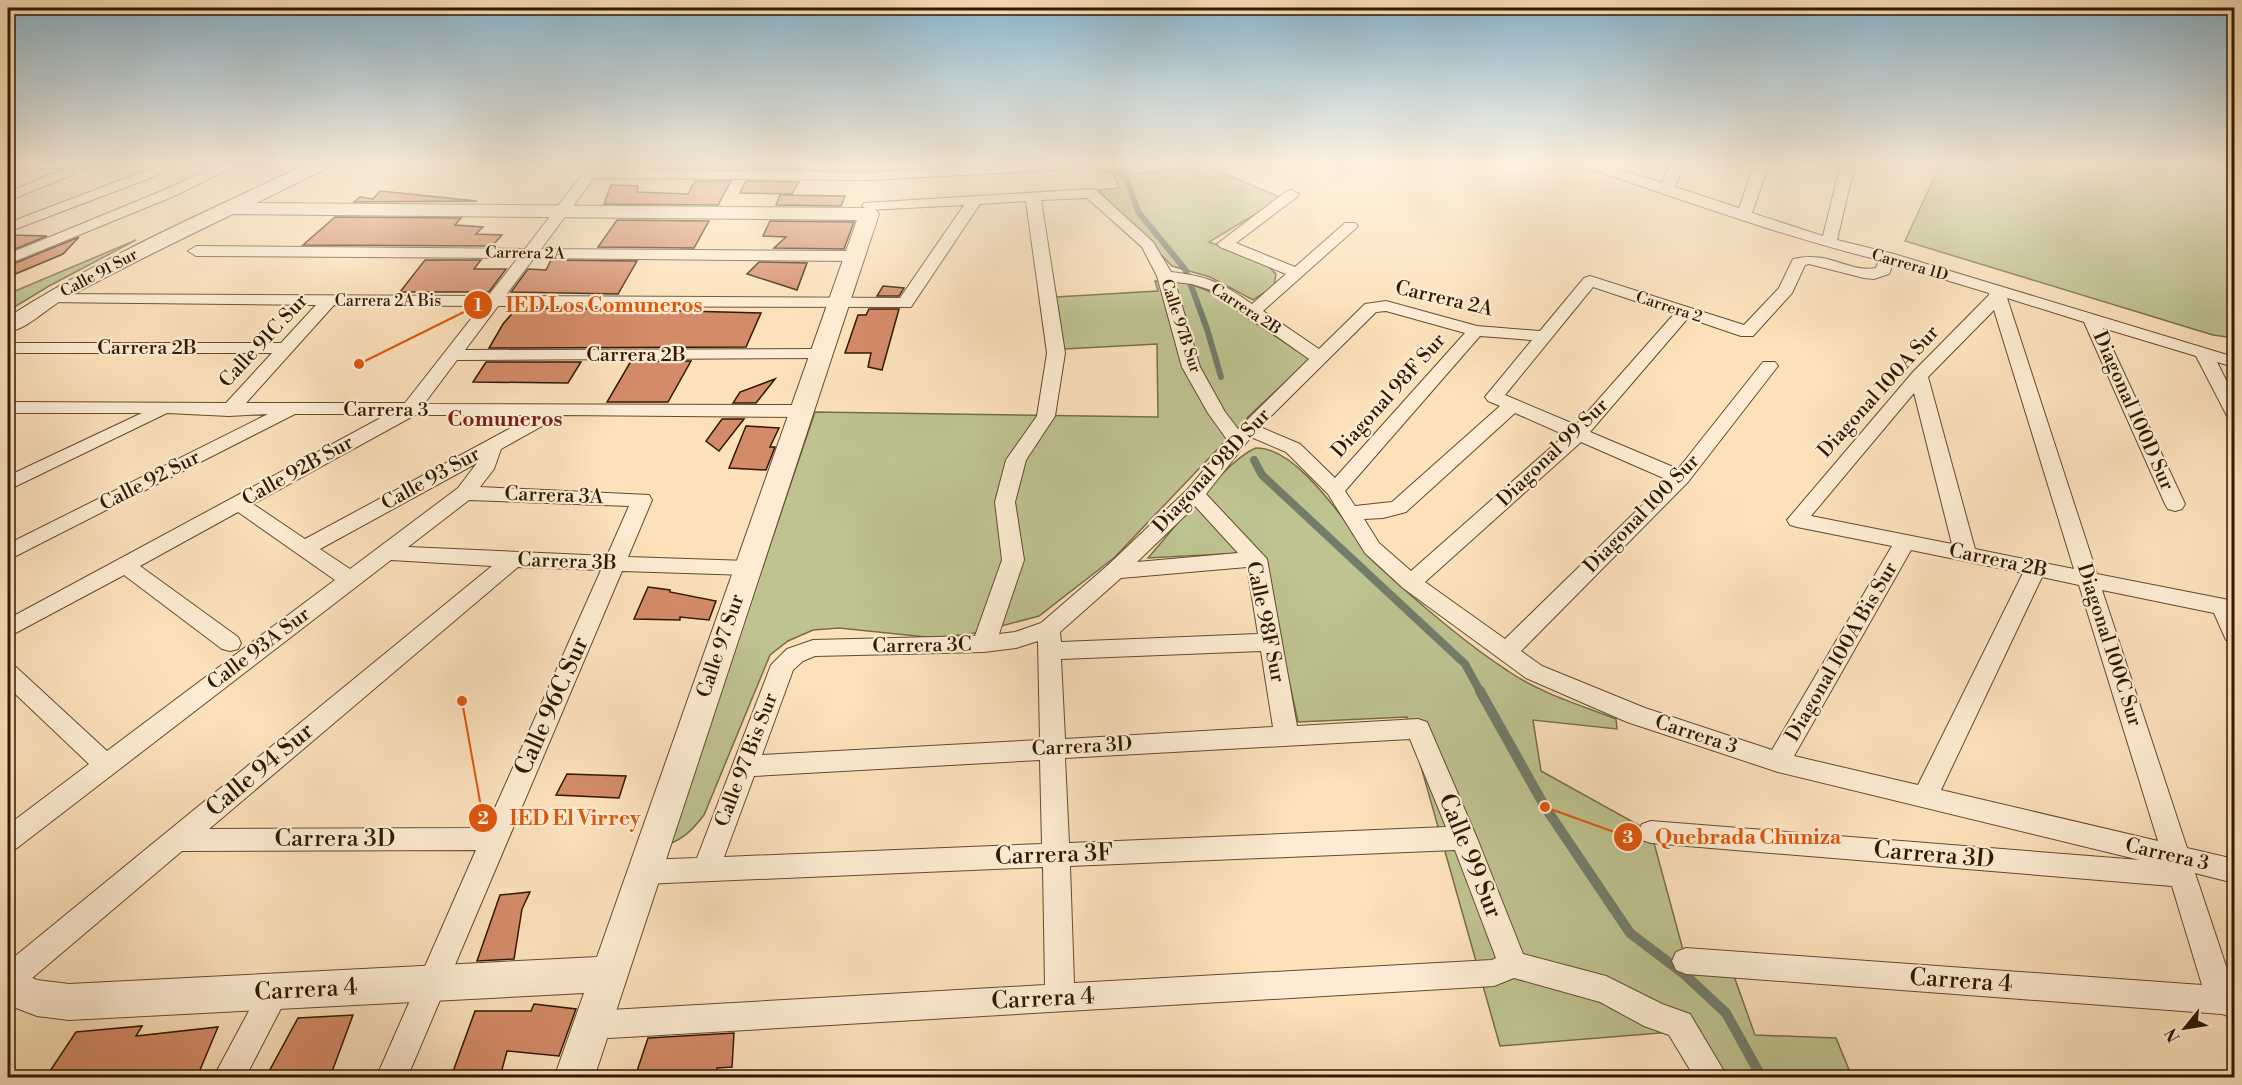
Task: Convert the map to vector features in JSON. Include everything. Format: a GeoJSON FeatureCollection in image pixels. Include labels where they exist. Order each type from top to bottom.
{"type":"FeatureCollection","features":[{"type":"Feature","properties":{"kind":"street"},"geometry":{"type":"LineString","coordinates":[[8,228],[46,214]]}},
{"type":"Feature","properties":{"kind":"street"},"geometry":{"type":"LineString","coordinates":[[8,259],[119,214]]}},
{"type":"Feature","properties":{"kind":"street","name":"Calle 91 Sur"},"geometry":{"type":"LineString","coordinates":[[8,326],[50,299],[219,214]]}},
{"type":"Feature","properties":{"kind":"street","name":"Calle 92B Sur"},"geometry":{"type":"LineString","coordinates":[[8,628],[410,410],[559,214]]}},
{"type":"Feature","properties":{"kind":"street","name":"Calle 97 Sur"},"geometry":{"type":"LineString","coordinates":[[574,1077],[868,214]]}},
{"type":"Feature","properties":{"kind":"street","name":"Carrera 2A Bis"},"geometry":{"type":"LineString","coordinates":[[50,299],[905,303],[966,214]]}},
{"type":"Feature","properties":{"kind":"street"},"geometry":{"type":"LineString","coordinates":[[984,645],[1013,560],[1005,502],[1016,460],[1046,416],[1056,353],[1036,214]]}},
{"type":"Feature","properties":{"kind":"street","name":"Calle 97B Sur"},"geometry":{"type":"LineString","coordinates":[[1114,214],[1179,277],[1191,367],[1216,413],[1243,435]]}},
{"type":"Feature","properties":{"kind":"street"},"geometry":{"type":"LineString","coordinates":[[1266,214],[1225,244],[1297,273]]}},
{"type":"Feature","properties":{"kind":"street","name":"Carrera 1D"},"geometry":{"type":"LineString","coordinates":[[1737,214],[1829,243],[1888,257],[1997,293],[2235,362]]}},
{"type":"Feature","properties":{"kind":"street"},"geometry":{"type":"LineString","coordinates":[[1829,243],[1836,214]]}},
{"type":"Feature","properties":{"kind":"street"},"geometry":{"type":"LineString","coordinates":[[1253,312],[1350,226]]}},
{"type":"Feature","properties":{"kind":"street"},"geometry":{"type":"LineString","coordinates":[[8,242],[31,241]]}},
{"type":"Feature","properties":{"kind":"street","name":"Carrera 2A"},"geometry":{"type":"LineString","coordinates":[[196,251],[854,256]]}},
{"type":"Feature","properties":{"kind":"street","name":"Carrera 2"},"geometry":{"type":"LineString","coordinates":[[1545,336],[1590,281],[1747,332],[1786,290],[1799,262],[1814,260],[1872,275],[1883,271],[1888,257]]}},
{"type":"Feature","properties":{"kind":"street","name":"Carrera 2B"},"geometry":{"type":"LineString","coordinates":[[1179,277],[1217,287],[1320,358]]}},
{"type":"Feature","properties":{"kind":"street","name":"Diagonal 100A Sur"},"geometry":{"type":"LineString","coordinates":[[1797,520],[1919,376],[1997,293]]}},
{"type":"Feature","properties":{"kind":"street","name":"Diagonal 100C Sur"},"geometry":{"type":"LineString","coordinates":[[1997,293],[2179,866],[2228,1002]]}},
{"type":"Feature","properties":{"kind":"street","name":"Calle 91C Sur"},"geometry":{"type":"LineString","coordinates":[[229,410],[330,300]]}},
{"type":"Feature","properties":{"kind":"street","name":"Carrera 2A"},"geometry":{"type":"LineString","coordinates":[[1371,308],[1386,306],[1476,331],[1545,336]]}},
{"type":"Feature","properties":{"kind":"street","name":"Diagonal 98D Sur"},"geometry":{"type":"LineString","coordinates":[[1049,640],[1115,571],[1195,494],[1243,435],[1371,308]]}},
{"type":"Feature","properties":{"kind":"street","name":"Diagonal 99 Sur"},"geometry":{"type":"LineString","coordinates":[[1411,583],[1579,434],[1685,312]]}},
{"type":"Feature","properties":{"kind":"street","name":"Diagonal 100D Sur"},"geometry":{"type":"LineString","coordinates":[[2091,319],[2175,504]]}},
{"type":"Feature","properties":{"kind":"street","name":"Diagonal 98F Sur"},"geometry":{"type":"LineString","coordinates":[[1335,490],[1476,331]]}},
{"type":"Feature","properties":{"kind":"street"},"geometry":{"type":"LineString","coordinates":[[1545,336],[1494,397],[1681,478]]}},
{"type":"Feature","properties":{"kind":"street","name":"Carrera 2B"},"geometry":{"type":"LineString","coordinates":[[8,348],[286,348]]}},
{"type":"Feature","properties":{"kind":"street"},"geometry":{"type":"LineString","coordinates":[[2203,353],[2235,412]]}},
{"type":"Feature","properties":{"kind":"street","name":"Carrera 2B"},"geometry":{"type":"LineString","coordinates":[[452,355],[821,354]]}},
{"type":"Feature","properties":{"kind":"street","name":"Diagonal 100 Sur"},"geometry":{"type":"LineString","coordinates":[[1506,652],[1681,478],[1769,366]]}},
{"type":"Feature","properties":{"kind":"street"},"geometry":{"type":"LineString","coordinates":[[1919,376],[1965,553]]}},
{"type":"Feature","properties":{"kind":"street"},"geometry":{"type":"LineString","coordinates":[[1351,513],[1383,512],[1400,507],[1513,405]]}},
{"type":"Feature","properties":{"kind":"street","name":"Carrera 3"},"geometry":{"type":"LineString","coordinates":[[8,407],[229,410],[801,411]]}},
{"type":"Feature","properties":{"kind":"street"},"geometry":{"type":"LineString","coordinates":[[8,422],[36,409]]}},
{"type":"Feature","properties":{"kind":"street"},"geometry":{"type":"LineString","coordinates":[[8,484],[164,409]]}},
{"type":"Feature","properties":{"kind":"street","name":"Calle 92 Sur"},"geometry":{"type":"LineString","coordinates":[[8,553],[292,410]]}},
{"type":"Feature","properties":{"kind":"street","name":"Calle 93 Sur"},"geometry":{"type":"LineString","coordinates":[[306,548],[557,411]]}},
{"type":"Feature","properties":{"kind":"street","name":"Carrera 3"},"geometry":{"type":"LineString","coordinates":[[1243,435],[1293,448],[1335,490],[1372,548],[1411,583],[1534,672],[1636,715],[1778,762],[1925,797],[2179,866],[2235,871]]}},
{"type":"Feature","properties":{"kind":"street","name":"Calle 93A Sur"},"geometry":{"type":"LineString","coordinates":[[8,840],[465,493],[484,469],[493,445]]}},
{"type":"Feature","properties":{"kind":"street","name":"Carrera 3A"},"geometry":{"type":"LineString","coordinates":[[465,493],[642,500]]}},
{"type":"Feature","properties":{"kind":"street","name":"Calle 98F Sur"},"geometry":{"type":"LineString","coordinates":[[1195,494],[1256,559],[1287,736]]}},
{"type":"Feature","properties":{"kind":"street","name":"Calle 96C Sur"},"geometry":{"type":"LineString","coordinates":[[390,1077],[642,500]]}},
{"type":"Feature","properties":{"kind":"street"},"geometry":{"type":"LineString","coordinates":[[238,503],[350,580]]}},
{"type":"Feature","properties":{"kind":"street","name":"Carrera 2B"},"geometry":{"type":"LineString","coordinates":[[1797,520],[2228,607]]}},
{"type":"Feature","properties":{"kind":"street","name":"Diagonal 100A Bis Sur"},"geometry":{"type":"LineString","coordinates":[[1778,762],[1905,542]]}},
{"type":"Feature","properties":{"kind":"street","name":"Carrera 3B"},"geometry":{"type":"LineString","coordinates":[[386,553],[748,568]]}},
{"type":"Feature","properties":{"kind":"street"},"geometry":{"type":"LineString","coordinates":[[1115,571],[1256,559]]}},
{"type":"Feature","properties":{"kind":"street","name":"Calle 94 Sur"},"geometry":{"type":"LineString","coordinates":[[8,980],[513,560]]}},
{"type":"Feature","properties":{"kind":"street"},"geometry":{"type":"LineString","coordinates":[[124,565],[230,643]]}},
{"type":"Feature","properties":{"kind":"street"},"geometry":{"type":"LineString","coordinates":[[1925,797],[2036,568]]}},
{"type":"Feature","properties":{"kind":"street"},"geometry":{"type":"LineString","coordinates":[[2228,607],[2235,634]]}},
{"type":"Feature","properties":{"kind":"street","name":"Carrera 3C"},"geometry":{"type":"LineString","coordinates":[[795,655],[813,648],[984,645],[1016,640],[1272,642]]}},
{"type":"Feature","properties":{"kind":"street"},"geometry":{"type":"LineString","coordinates":[[1049,640],[1060,998]]}},
{"type":"Feature","properties":{"kind":"street","name":"Calle 97 Bis Sur"},"geometry":{"type":"LineString","coordinates":[[706,870],[783,665],[795,655]]}},
{"type":"Feature","properties":{"kind":"street"},"geometry":{"type":"LineString","coordinates":[[8,673],[106,765]]}},
{"type":"Feature","properties":{"kind":"street","name":"Carrera 3D"},"geometry":{"type":"LineString","coordinates":[[745,766],[1418,729]]}},
{"type":"Feature","properties":{"kind":"street","name":"Calle 99 Sur"},"geometry":{"type":"LineString","coordinates":[[1418,729],[1464,838],[1504,968]]}},
{"type":"Feature","properties":{"kind":"street","name":"Carrera 3D"},"geometry":{"type":"LineString","coordinates":[[1651,832],[2179,866]]}},
{"type":"Feature","properties":{"kind":"street","name":"Carrera 3F"},"geometry":{"type":"LineString","coordinates":[[643,872],[1464,838]]}},
{"type":"Feature","properties":{"kind":"street","name":"Carrera 3D"},"geometry":{"type":"LineString","coordinates":[[176,840],[494,839]]}},
{"type":"Feature","properties":{"kind":"street","name":"Carrera 4"},"geometry":{"type":"LineString","coordinates":[[1686,962],[2228,1002]]}},
{"type":"Feature","properties":{"kind":"street"},"geometry":{"type":"LineString","coordinates":[[1504,968],[1606,990],[1655,1016],[1679,1024],[1713,1077]]}},
{"type":"Feature","properties":{"kind":"street","name":"Carrera 4"},"geometry":{"type":"LineString","coordinates":[[592,1025],[1060,998],[1504,968]]}},
{"type":"Feature","properties":{"kind":"street","name":"Carrera 4"},"geometry":{"type":"LineString","coordinates":[[8,985],[28,997],[45,1002],[609,974]]}},
{"type":"Feature","properties":{"kind":"street"},"geometry":{"type":"LineString","coordinates":[[228,1077],[275,991]]}},
{"type":"Feature","properties":{"kind":"green space"},"geometry":{"type":"Polygon","coordinates":[[[1121,214],[1256,214],[1209,242],[1264,262],[1276,274],[1274,286],[1253,300],[1210,277],[1172,266],[1121,214]]]}},
{"type":"Feature","properties":{"kind":"green space"},"geometry":{"type":"Polygon","coordinates":[[[1918,214],[2234,214],[2234,338],[2213,335],[1905,241],[1918,214]]]}},
{"type":"Feature","properties":{"kind":"green space"},"geometry":{"type":"Polygon","coordinates":[[[136,240],[49,286],[8,311],[8,294],[136,240]]]}},
{"type":"Feature","properties":{"kind":"green space"},"geometry":{"type":"Polygon","coordinates":[[[1155,281],[1185,282],[1221,296],[1240,313],[1310,359],[1251,414],[1115,557],[1039,616],[975,633],[936,638],[839,628],[813,630],[788,641],[770,655],[704,815],[689,832],[669,844],[815,412],[1158,417],[1157,344],[1064,349],[1056,297],[1158,291],[1155,281]]]}},
{"type":"Feature","properties":{"kind":"green space"},"geometry":{"type":"Polygon","coordinates":[[[1256,448],[1269,450],[1281,456],[1306,475],[1345,521],[1370,558],[1473,647],[1533,686],[1616,719],[1617,729],[1533,720],[1541,771],[1651,832],[1686,961],[1730,965],[1755,1035],[1836,1038],[1852,1077],[1699,1077],[1672,1032],[1500,1046],[1407,717],[1298,722],[1261,552],[1148,558],[1215,481],[1230,466],[1256,448]]]}},
{"type":"Feature","properties":{"kind":"building"},"geometry":{"type":"Polygon","coordinates":[[[335,217],[461,218],[455,225],[483,227],[476,234],[502,235],[492,246],[303,245],[335,217]]]}},
{"type":"Feature","properties":{"kind":"building"},"geometry":{"type":"Polygon","coordinates":[[[617,220],[709,221],[694,248],[598,247],[617,220]]]}},
{"type":"Feature","properties":{"kind":"building"},"geometry":{"type":"Polygon","coordinates":[[[770,221],[854,222],[844,249],[774,248],[786,237],[763,236],[770,221]]]}},
{"type":"Feature","properties":{"kind":"building"},"geometry":{"type":"Polygon","coordinates":[[[8,235],[47,236],[8,252],[8,235]]]}},
{"type":"Feature","properties":{"kind":"building"},"geometry":{"type":"Polygon","coordinates":[[[79,237],[63,254],[8,277],[8,266],[79,237]]]}},
{"type":"Feature","properties":{"kind":"building"},"geometry":{"type":"Polygon","coordinates":[[[425,260],[481,260],[474,269],[506,269],[489,292],[400,292],[425,260]]]}},
{"type":"Feature","properties":{"kind":"building"},"geometry":{"type":"Polygon","coordinates":[[[551,260],[637,261],[618,294],[511,292],[528,269],[546,270],[551,260]]]}},
{"type":"Feature","properties":{"kind":"building"},"geometry":{"type":"Polygon","coordinates":[[[759,262],[807,263],[797,290],[747,274],[759,262]]]}},
{"type":"Feature","properties":{"kind":"building"},"geometry":{"type":"Polygon","coordinates":[[[883,286],[904,288],[899,296],[877,296],[883,286]]]}},
{"type":"Feature","properties":{"kind":"building"},"geometry":{"type":"Polygon","coordinates":[[[517,308],[761,313],[746,347],[489,348],[503,324],[517,308]]]}},
{"type":"Feature","properties":{"kind":"building"},"geometry":{"type":"Polygon","coordinates":[[[869,309],[899,309],[882,370],[868,367],[871,353],[845,353],[858,315],[866,315],[869,309]]]}},
{"type":"Feature","properties":{"kind":"building"},"geometry":{"type":"Polygon","coordinates":[[[631,361],[691,361],[668,402],[607,402],[631,361]]]}},
{"type":"Feature","properties":{"kind":"building"},"geometry":{"type":"Polygon","coordinates":[[[486,362],[581,362],[568,383],[473,382],[486,362]]]}},
{"type":"Feature","properties":{"kind":"building"},"geometry":{"type":"Polygon","coordinates":[[[775,379],[756,403],[733,403],[740,392],[775,379]]]}},
{"type":"Feature","properties":{"kind":"building"},"geometry":{"type":"Polygon","coordinates":[[[722,419],[744,419],[719,451],[706,441],[722,419]]]}},
{"type":"Feature","properties":{"kind":"building"},"geometry":{"type":"Polygon","coordinates":[[[746,426],[779,428],[770,447],[775,447],[766,470],[729,468],[746,426]]]}},
{"type":"Feature","properties":{"kind":"building"},"geometry":{"type":"Polygon","coordinates":[[[648,587],[716,601],[709,620],[680,617],[680,620],[634,619],[648,587]]]}},
{"type":"Feature","properties":{"kind":"building"},"geometry":{"type":"Polygon","coordinates":[[[567,774],[626,776],[619,798],[556,795],[567,774]]]}},
{"type":"Feature","properties":{"kind":"building"},"geometry":{"type":"Polygon","coordinates":[[[530,892],[522,909],[514,959],[477,961],[500,895],[530,892]]]}},
{"type":"Feature","properties":{"kind":"building"},"geometry":{"type":"Polygon","coordinates":[[[534,1004],[576,1009],[559,1056],[507,1051],[500,1077],[451,1077],[475,1011],[531,1011],[534,1004]]]}},
{"type":"Feature","properties":{"kind":"building"},"geometry":{"type":"Polygon","coordinates":[[[353,1015],[330,1077],[266,1077],[298,1018],[353,1015]]]}},
{"type":"Feature","properties":{"kind":"building"},"geometry":{"type":"Polygon","coordinates":[[[142,1026],[136,1036],[218,1027],[197,1077],[46,1077],[76,1032],[142,1026]]]}},
{"type":"Feature","properties":{"kind":"building"},"geometry":{"type":"Polygon","coordinates":[[[734,1033],[732,1067],[717,1068],[717,1077],[635,1077],[648,1038],[734,1033]]]}},
{"type":"Feature","properties":{"kind":"waterway"},"geometry":{"type":"LineString","coordinates":[[1140,214],[1185,269],[1207,329],[1221,377]]}},
{"type":"Feature","properties":{"kind":"waterway"},"geometry":{"type":"LineString","coordinates":[[1254,460],[1262,475],[1465,664],[1481,693]]}},
{"type":"Feature","properties":{"kind":"waterway"},"geometry":{"type":"LineString","coordinates":[[1480,691],[1545,807],[1630,933],[1684,974],[1726,1013],[1762,1078]]}},
{"type":"Feature","properties":{"kind":"place","name":"IED Los Comuneros"},"geometry":{"type":"Point","coordinates":[359,364]}},
{"type":"Feature","properties":{"kind":"place","name":"IED El Virrey"},"geometry":{"type":"Point","coordinates":[462,701]}},
{"type":"Feature","properties":{"kind":"place","name":"Quebrada Chuniza"},"geometry":{"type":"Point","coordinates":[1545,807]}},
{"type":"Feature","properties":{"kind":"district","name":"Comuneros"},"geometry":{"type":"Point","coordinates":[505,420]}}]}
